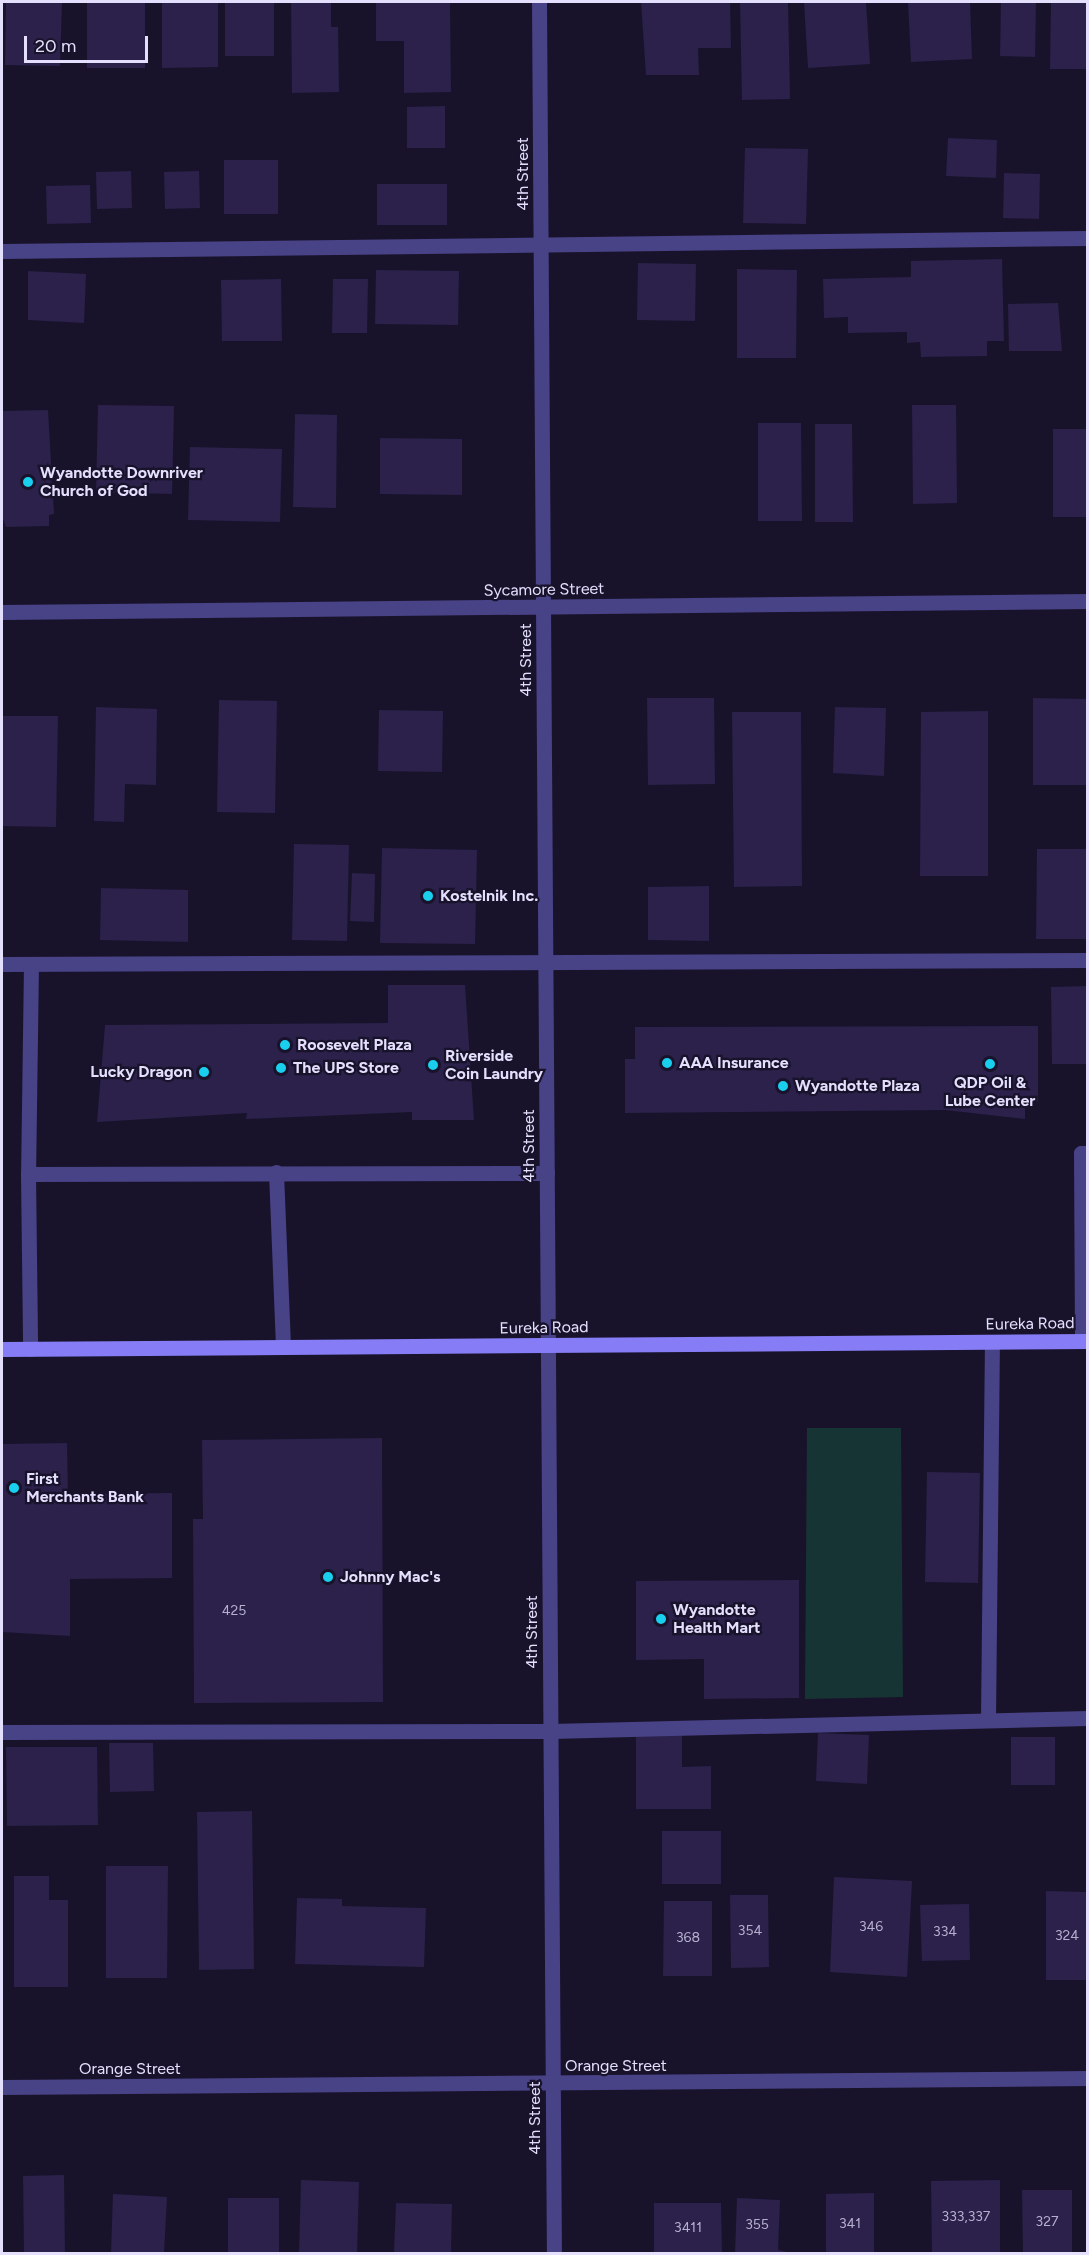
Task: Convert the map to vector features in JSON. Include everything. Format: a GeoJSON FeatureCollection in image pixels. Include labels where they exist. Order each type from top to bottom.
{"type":"FeatureCollection","features":[{"type":"Feature","properties":{"kind":"main road","name":"Eureka Road"},"geometry":{"type":"LineString","coordinates":[[2,1349],[1085,1341]]}},
{"type":"Feature","properties":{"kind":"street","name":"4th Street"},"geometry":{"type":"LineString","coordinates":[[539,2],[554,2253]]}},
{"type":"Feature","properties":{"kind":"street"},"geometry":{"type":"LineString","coordinates":[[2,251],[1088,238]]}},
{"type":"Feature","properties":{"kind":"street","name":"Sycamore Street"},"geometry":{"type":"LineString","coordinates":[[2,612],[1088,601]]}},
{"type":"Feature","properties":{"kind":"street"},"geometry":{"type":"LineString","coordinates":[[2,964],[546,966],[1088,960]]}},
{"type":"Feature","properties":{"kind":"street"},"geometry":{"type":"LineString","coordinates":[[30,1349],[28,1173],[31,964]]}},
{"type":"Feature","properties":{"kind":"street"},"geometry":{"type":"LineString","coordinates":[[1085,1341],[1081,1153],[1088,1153]]}},
{"type":"Feature","properties":{"kind":"street"},"geometry":{"type":"LineString","coordinates":[[276,1172],[284,1347]]}},
{"type":"Feature","properties":{"kind":"street"},"geometry":{"type":"LineString","coordinates":[[28,1173],[547,1173]]}},
{"type":"Feature","properties":{"kind":"street"},"geometry":{"type":"LineString","coordinates":[[988,1719],[992,1343]]}},
{"type":"Feature","properties":{"kind":"street"},"geometry":{"type":"LineString","coordinates":[[2,1732],[551,1731],[1088,1718]]}},
{"type":"Feature","properties":{"kind":"street","name":"Orange Street"},"geometry":{"type":"LineString","coordinates":[[2,2087],[1088,2078]]}},
{"type":"Feature","properties":{"kind":"green space"},"geometry":{"type":"Polygon","coordinates":[[[807,1428],[901,1428],[903,1697],[805,1699],[807,1428]]]}},
{"type":"Feature","properties":{"kind":"building"},"geometry":{"type":"Polygon","coordinates":[[[6,2],[62,2],[60,66],[5,65],[6,2]]]}},
{"type":"Feature","properties":{"kind":"building"},"geometry":{"type":"Polygon","coordinates":[[[87,2],[145,2],[145,68],[87,68],[87,2]]]}},
{"type":"Feature","properties":{"kind":"building"},"geometry":{"type":"Polygon","coordinates":[[[162,2],[218,2],[218,67],[162,68],[162,2]]]}},
{"type":"Feature","properties":{"kind":"building"},"geometry":{"type":"Polygon","coordinates":[[[225,2],[274,2],[274,56],[225,56],[225,2]]]}},
{"type":"Feature","properties":{"kind":"building"},"geometry":{"type":"Polygon","coordinates":[[[291,2],[331,2],[331,27],[338,27],[339,92],[292,93],[291,2]]]}},
{"type":"Feature","properties":{"kind":"building"},"geometry":{"type":"Polygon","coordinates":[[[376,2],[450,2],[451,92],[404,93],[404,41],[376,41],[376,2]]]}},
{"type":"Feature","properties":{"kind":"building"},"geometry":{"type":"Polygon","coordinates":[[[641,2],[730,2],[731,48],[698,48],[699,75],[646,75],[641,2]]]}},
{"type":"Feature","properties":{"kind":"building"},"geometry":{"type":"Polygon","coordinates":[[[740,2],[788,2],[790,99],[742,100],[740,2]]]}},
{"type":"Feature","properties":{"kind":"building"},"geometry":{"type":"Polygon","coordinates":[[[804,2],[866,2],[870,64],[808,68],[804,2]]]}},
{"type":"Feature","properties":{"kind":"building"},"geometry":{"type":"Polygon","coordinates":[[[908,2],[970,2],[972,59],[911,62],[908,2]]]}},
{"type":"Feature","properties":{"kind":"building"},"geometry":{"type":"Polygon","coordinates":[[[1001,2],[1036,2],[1035,57],[1000,56],[1001,2]]]}},
{"type":"Feature","properties":{"kind":"building"},"geometry":{"type":"Polygon","coordinates":[[[1051,2],[1088,2],[1088,69],[1050,69],[1051,2]]]}},
{"type":"Feature","properties":{"kind":"building"},"geometry":{"type":"Polygon","coordinates":[[[445,106],[445,148],[407,148],[407,107],[445,106]]]}},
{"type":"Feature","properties":{"kind":"building"},"geometry":{"type":"Polygon","coordinates":[[[948,138],[997,140],[996,178],[946,176],[948,138]]]}},
{"type":"Feature","properties":{"kind":"building"},"geometry":{"type":"Polygon","coordinates":[[[745,148],[808,149],[806,224],[743,223],[745,148]]]}},
{"type":"Feature","properties":{"kind":"building"},"geometry":{"type":"Polygon","coordinates":[[[224,160],[278,160],[278,214],[224,214],[224,160]]]}},
{"type":"Feature","properties":{"kind":"building"},"geometry":{"type":"Polygon","coordinates":[[[131,171],[132,208],[97,209],[96,172],[131,171]]]}},
{"type":"Feature","properties":{"kind":"building"},"geometry":{"type":"Polygon","coordinates":[[[199,171],[200,208],[165,209],[164,172],[199,171]]]}},
{"type":"Feature","properties":{"kind":"building"},"geometry":{"type":"Polygon","coordinates":[[[1004,173],[1040,174],[1039,219],[1003,218],[1004,173]]]}},
{"type":"Feature","properties":{"kind":"building"},"geometry":{"type":"Polygon","coordinates":[[[377,184],[447,184],[447,225],[377,225],[377,184]]]}},
{"type":"Feature","properties":{"kind":"building"},"geometry":{"type":"Polygon","coordinates":[[[90,185],[91,223],[47,224],[46,186],[90,185]]]}},
{"type":"Feature","properties":{"kind":"building"},"geometry":{"type":"Polygon","coordinates":[[[1002,259],[1004,341],[987,341],[987,356],[921,357],[920,342],[907,343],[907,332],[848,333],[848,317],[824,318],[823,279],[911,277],[911,261],[1002,259]]]}},
{"type":"Feature","properties":{"kind":"building"},"geometry":{"type":"Polygon","coordinates":[[[638,263],[696,264],[695,321],[637,320],[638,263]]]}},
{"type":"Feature","properties":{"kind":"building"},"geometry":{"type":"Polygon","coordinates":[[[737,269],[797,270],[796,358],[737,358],[737,269]]]}},
{"type":"Feature","properties":{"kind":"building"},"geometry":{"type":"Polygon","coordinates":[[[376,270],[459,271],[458,325],[375,324],[376,270]]]}},
{"type":"Feature","properties":{"kind":"building"},"geometry":{"type":"Polygon","coordinates":[[[28,271],[86,274],[84,323],[28,320],[28,271]]]}},
{"type":"Feature","properties":{"kind":"building"},"geometry":{"type":"Polygon","coordinates":[[[281,279],[282,341],[222,341],[221,280],[281,279]]]}},
{"type":"Feature","properties":{"kind":"building"},"geometry":{"type":"Polygon","coordinates":[[[333,279],[368,279],[367,333],[332,333],[333,279]]]}},
{"type":"Feature","properties":{"kind":"building"},"geometry":{"type":"Polygon","coordinates":[[[1058,303],[1062,351],[1009,351],[1008,304],[1058,303]]]}},
{"type":"Feature","properties":{"kind":"building"},"geometry":{"type":"Polygon","coordinates":[[[98,405],[174,406],[172,494],[96,492],[98,405]]]}},
{"type":"Feature","properties":{"kind":"building"},"geometry":{"type":"Polygon","coordinates":[[[912,405],[956,405],[957,503],[913,504],[912,405]]]}},
{"type":"Feature","properties":{"kind":"building","name":"Wyandotte Downriver Church of God"},"geometry":{"type":"Polygon","coordinates":[[[48,410],[54,514],[49,515],[49,526],[6,527],[2,516],[2,411],[48,410]]]}},
{"type":"Feature","properties":{"kind":"building"},"geometry":{"type":"Polygon","coordinates":[[[295,414],[337,415],[336,508],[293,507],[295,414]]]}},
{"type":"Feature","properties":{"kind":"building"},"geometry":{"type":"Polygon","coordinates":[[[758,423],[801,423],[802,521],[758,521],[758,423]]]}},
{"type":"Feature","properties":{"kind":"building"},"geometry":{"type":"Polygon","coordinates":[[[815,424],[852,424],[853,522],[815,522],[815,424]]]}},
{"type":"Feature","properties":{"kind":"building"},"geometry":{"type":"Polygon","coordinates":[[[1053,429],[1088,429],[1088,517],[1053,517],[1053,429]]]}},
{"type":"Feature","properties":{"kind":"building"},"geometry":{"type":"Polygon","coordinates":[[[380,438],[462,439],[462,495],[380,494],[380,438]]]}},
{"type":"Feature","properties":{"kind":"building"},"geometry":{"type":"Polygon","coordinates":[[[190,447],[282,449],[280,522],[188,520],[190,447]]]}},
{"type":"Feature","properties":{"kind":"building"},"geometry":{"type":"Polygon","coordinates":[[[647,698],[714,698],[715,784],[648,785],[647,698]]]}},
{"type":"Feature","properties":{"kind":"building"},"geometry":{"type":"Polygon","coordinates":[[[1033,698],[1088,699],[1088,785],[1033,785],[1033,698]]]}},
{"type":"Feature","properties":{"kind":"building"},"geometry":{"type":"Polygon","coordinates":[[[219,700],[277,701],[275,813],[217,812],[219,700]]]}},
{"type":"Feature","properties":{"kind":"building"},"geometry":{"type":"Polygon","coordinates":[[[96,707],[157,709],[156,785],[125,784],[124,822],[94,821],[96,707]]]}},
{"type":"Feature","properties":{"kind":"building"},"geometry":{"type":"Polygon","coordinates":[[[835,707],[886,708],[884,776],[833,773],[835,707]]]}},
{"type":"Feature","properties":{"kind":"building"},"geometry":{"type":"Polygon","coordinates":[[[379,710],[443,711],[442,772],[378,771],[379,710]]]}},
{"type":"Feature","properties":{"kind":"building"},"geometry":{"type":"Polygon","coordinates":[[[988,711],[988,876],[920,876],[921,712],[988,711]]]}},
{"type":"Feature","properties":{"kind":"building"},"geometry":{"type":"Polygon","coordinates":[[[732,712],[801,712],[802,886],[734,887],[732,712]]]}},
{"type":"Feature","properties":{"kind":"building"},"geometry":{"type":"Polygon","coordinates":[[[3,716],[58,716],[56,827],[2,826],[3,716]]]}},
{"type":"Feature","properties":{"kind":"building"},"geometry":{"type":"Polygon","coordinates":[[[294,844],[349,845],[347,941],[292,940],[294,844]]]}},
{"type":"Feature","properties":{"kind":"building","name":"Kostelnik Inc."},"geometry":{"type":"Polygon","coordinates":[[[382,848],[477,850],[475,944],[380,943],[382,848]]]}},
{"type":"Feature","properties":{"kind":"building"},"geometry":{"type":"Polygon","coordinates":[[[1037,849],[1088,849],[1088,939],[1036,939],[1037,849]]]}},
{"type":"Feature","properties":{"kind":"building"},"geometry":{"type":"Polygon","coordinates":[[[352,873],[375,874],[374,922],[350,921],[352,873]]]}},
{"type":"Feature","properties":{"kind":"building"},"geometry":{"type":"Polygon","coordinates":[[[709,886],[709,941],[648,940],[648,887],[709,886]]]}},
{"type":"Feature","properties":{"kind":"building"},"geometry":{"type":"Polygon","coordinates":[[[101,888],[188,890],[188,942],[100,940],[101,888]]]}},
{"type":"Feature","properties":{"kind":"building","name":"Roosevelt Plaza"},"geometry":{"type":"Polygon","coordinates":[[[388,985],[465,985],[474,1120],[412,1120],[412,1112],[246,1119],[247,1113],[97,1122],[105,1025],[388,1023],[388,985]]]}},
{"type":"Feature","properties":{"kind":"building"},"geometry":{"type":"Polygon","coordinates":[[[1088,986],[1088,1064],[1052,1064],[1051,987],[1088,986]]]}},
{"type":"Feature","properties":{"kind":"building","name":"Wyandotte Plaza"},"geometry":{"type":"Polygon","coordinates":[[[1038,1026],[1038,1102],[1025,1102],[1025,1119],[945,1110],[625,1113],[625,1059],[635,1059],[635,1027],[1038,1026]]]}},
{"type":"Feature","properties":{"kind":"building"},"geometry":{"type":"Polygon","coordinates":[[[382,1438],[383,1702],[194,1703],[193,1519],[203,1519],[202,1440],[382,1438]]]}},
{"type":"Feature","properties":{"kind":"building"},"geometry":{"type":"Polygon","coordinates":[[[67,1443],[68,1494],[172,1493],[172,1578],[70,1579],[70,1636],[2,1632],[2,1444],[67,1443]]]}},
{"type":"Feature","properties":{"kind":"building"},"geometry":{"type":"Polygon","coordinates":[[[927,1472],[980,1473],[978,1583],[925,1582],[927,1472]]]}},
{"type":"Feature","properties":{"kind":"building"},"geometry":{"type":"Polygon","coordinates":[[[799,1580],[799,1698],[704,1699],[704,1659],[636,1660],[636,1581],[799,1580]]]}},
{"type":"Feature","properties":{"kind":"building"},"geometry":{"type":"Polygon","coordinates":[[[818,1733],[869,1735],[867,1784],[816,1781],[818,1733]]]}},
{"type":"Feature","properties":{"kind":"building"},"geometry":{"type":"Polygon","coordinates":[[[636,1735],[682,1735],[682,1767],[711,1766],[711,1809],[636,1809],[636,1735]]]}},
{"type":"Feature","properties":{"kind":"building"},"geometry":{"type":"Polygon","coordinates":[[[1011,1737],[1055,1737],[1055,1785],[1011,1785],[1011,1737]]]}},
{"type":"Feature","properties":{"kind":"building"},"geometry":{"type":"Polygon","coordinates":[[[109,1743],[153,1743],[154,1791],[110,1792],[109,1743]]]}},
{"type":"Feature","properties":{"kind":"building"},"geometry":{"type":"Polygon","coordinates":[[[6,1747],[97,1747],[98,1825],[7,1826],[6,1747]]]}},
{"type":"Feature","properties":{"kind":"building"},"geometry":{"type":"Polygon","coordinates":[[[252,1811],[254,1969],[199,1970],[197,1812],[252,1811]]]}},
{"type":"Feature","properties":{"kind":"building"},"geometry":{"type":"Polygon","coordinates":[[[662,1831],[721,1831],[721,1884],[662,1884],[662,1831]]]}},
{"type":"Feature","properties":{"kind":"building"},"geometry":{"type":"Polygon","coordinates":[[[106,1866],[168,1866],[167,1978],[106,1978],[106,1866]]]}},
{"type":"Feature","properties":{"kind":"building"},"geometry":{"type":"Polygon","coordinates":[[[14,1876],[49,1876],[49,1900],[68,1900],[68,1987],[14,1987],[14,1876]]]}},
{"type":"Feature","properties":{"kind":"building"},"geometry":{"type":"Polygon","coordinates":[[[834,1877],[912,1881],[907,1977],[830,1972],[834,1877]]]}},
{"type":"Feature","properties":{"kind":"building"},"geometry":{"type":"Polygon","coordinates":[[[1046,1891],[1088,1892],[1088,1980],[1046,1980],[1046,1891]]]}},
{"type":"Feature","properties":{"kind":"building"},"geometry":{"type":"Polygon","coordinates":[[[730,1895],[768,1895],[769,1967],[731,1968],[730,1895]]]}},
{"type":"Feature","properties":{"kind":"building"},"geometry":{"type":"Polygon","coordinates":[[[297,1898],[342,1899],[342,1906],[426,1908],[424,1967],[295,1964],[297,1898]]]}},
{"type":"Feature","properties":{"kind":"building"},"geometry":{"type":"Polygon","coordinates":[[[664,1901],[712,1901],[712,1976],[663,1976],[664,1901]]]}},
{"type":"Feature","properties":{"kind":"building"},"geometry":{"type":"Polygon","coordinates":[[[969,1904],[970,1960],[922,1961],[920,1905],[969,1904]]]}},
{"type":"Feature","properties":{"kind":"building"},"geometry":{"type":"Polygon","coordinates":[[[64,2175],[65,2253],[24,2253],[23,2176],[64,2175]]]}},
{"type":"Feature","properties":{"kind":"building"},"geometry":{"type":"Polygon","coordinates":[[[301,2180],[359,2182],[357,2253],[299,2253],[301,2180]]]}},
{"type":"Feature","properties":{"kind":"building"},"geometry":{"type":"Polygon","coordinates":[[[1000,2180],[1000,2253],[932,2253],[931,2181],[1000,2180]]]}},
{"type":"Feature","properties":{"kind":"building"},"geometry":{"type":"Polygon","coordinates":[[[1022,2190],[1072,2190],[1072,2253],[1023,2253],[1022,2190]]]}},
{"type":"Feature","properties":{"kind":"building"},"geometry":{"type":"Polygon","coordinates":[[[874,2193],[874,2253],[826,2253],[826,2194],[874,2193]]]}},
{"type":"Feature","properties":{"kind":"building"},"geometry":{"type":"Polygon","coordinates":[[[113,2194],[167,2197],[164,2253],[111,2253],[113,2194]]]}},
{"type":"Feature","properties":{"kind":"building"},"geometry":{"type":"Polygon","coordinates":[[[228,2198],[279,2198],[279,2253],[228,2253],[228,2198]]]}},
{"type":"Feature","properties":{"kind":"building"},"geometry":{"type":"Polygon","coordinates":[[[737,2198],[780,2200],[778,2250],[791,2253],[735,2253],[737,2198]]]}},
{"type":"Feature","properties":{"kind":"building"},"geometry":{"type":"Polygon","coordinates":[[[396,2203],[452,2204],[451,2253],[394,2253],[396,2203]]]}},
{"type":"Feature","properties":{"kind":"building"},"geometry":{"type":"Polygon","coordinates":[[[654,2203],[721,2203],[722,2253],[654,2253],[654,2203]]]}},
{"type":"Feature","properties":{"kind":"place","name":"Wyandotte Downriver Church of God"},"geometry":{"type":"Point","coordinates":[28,482]}},
{"type":"Feature","properties":{"kind":"place","name":"Kostelnik Inc."},"geometry":{"type":"Point","coordinates":[428,896]}},
{"type":"Feature","properties":{"kind":"place","name":"Roosevelt Plaza"},"geometry":{"type":"Point","coordinates":[285,1045]}},
{"type":"Feature","properties":{"kind":"place","name":"AAA Insurance"},"geometry":{"type":"Point","coordinates":[667,1063]}},
{"type":"Feature","properties":{"kind":"place","name":"QDP Oil & Lube Center"},"geometry":{"type":"Point","coordinates":[990,1064]}},
{"type":"Feature","properties":{"kind":"place","name":"Riverside Coin Laundry"},"geometry":{"type":"Point","coordinates":[433,1065]}},
{"type":"Feature","properties":{"kind":"place","name":"The UPS Store"},"geometry":{"type":"Point","coordinates":[281,1068]}},
{"type":"Feature","properties":{"kind":"place","name":"Lucky Dragon"},"geometry":{"type":"Point","coordinates":[204,1072]}},
{"type":"Feature","properties":{"kind":"place","name":"Wyandotte Plaza"},"geometry":{"type":"Point","coordinates":[783,1086]}},
{"type":"Feature","properties":{"kind":"place","name":"First Merchants Bank"},"geometry":{"type":"Point","coordinates":[14,1488]}},
{"type":"Feature","properties":{"kind":"place","name":"Johnny Mac's"},"geometry":{"type":"Point","coordinates":[328,1577]}},
{"type":"Feature","properties":{"kind":"place","name":"Wyandotte Health Mart"},"geometry":{"type":"Point","coordinates":[661,1619]}}]}
